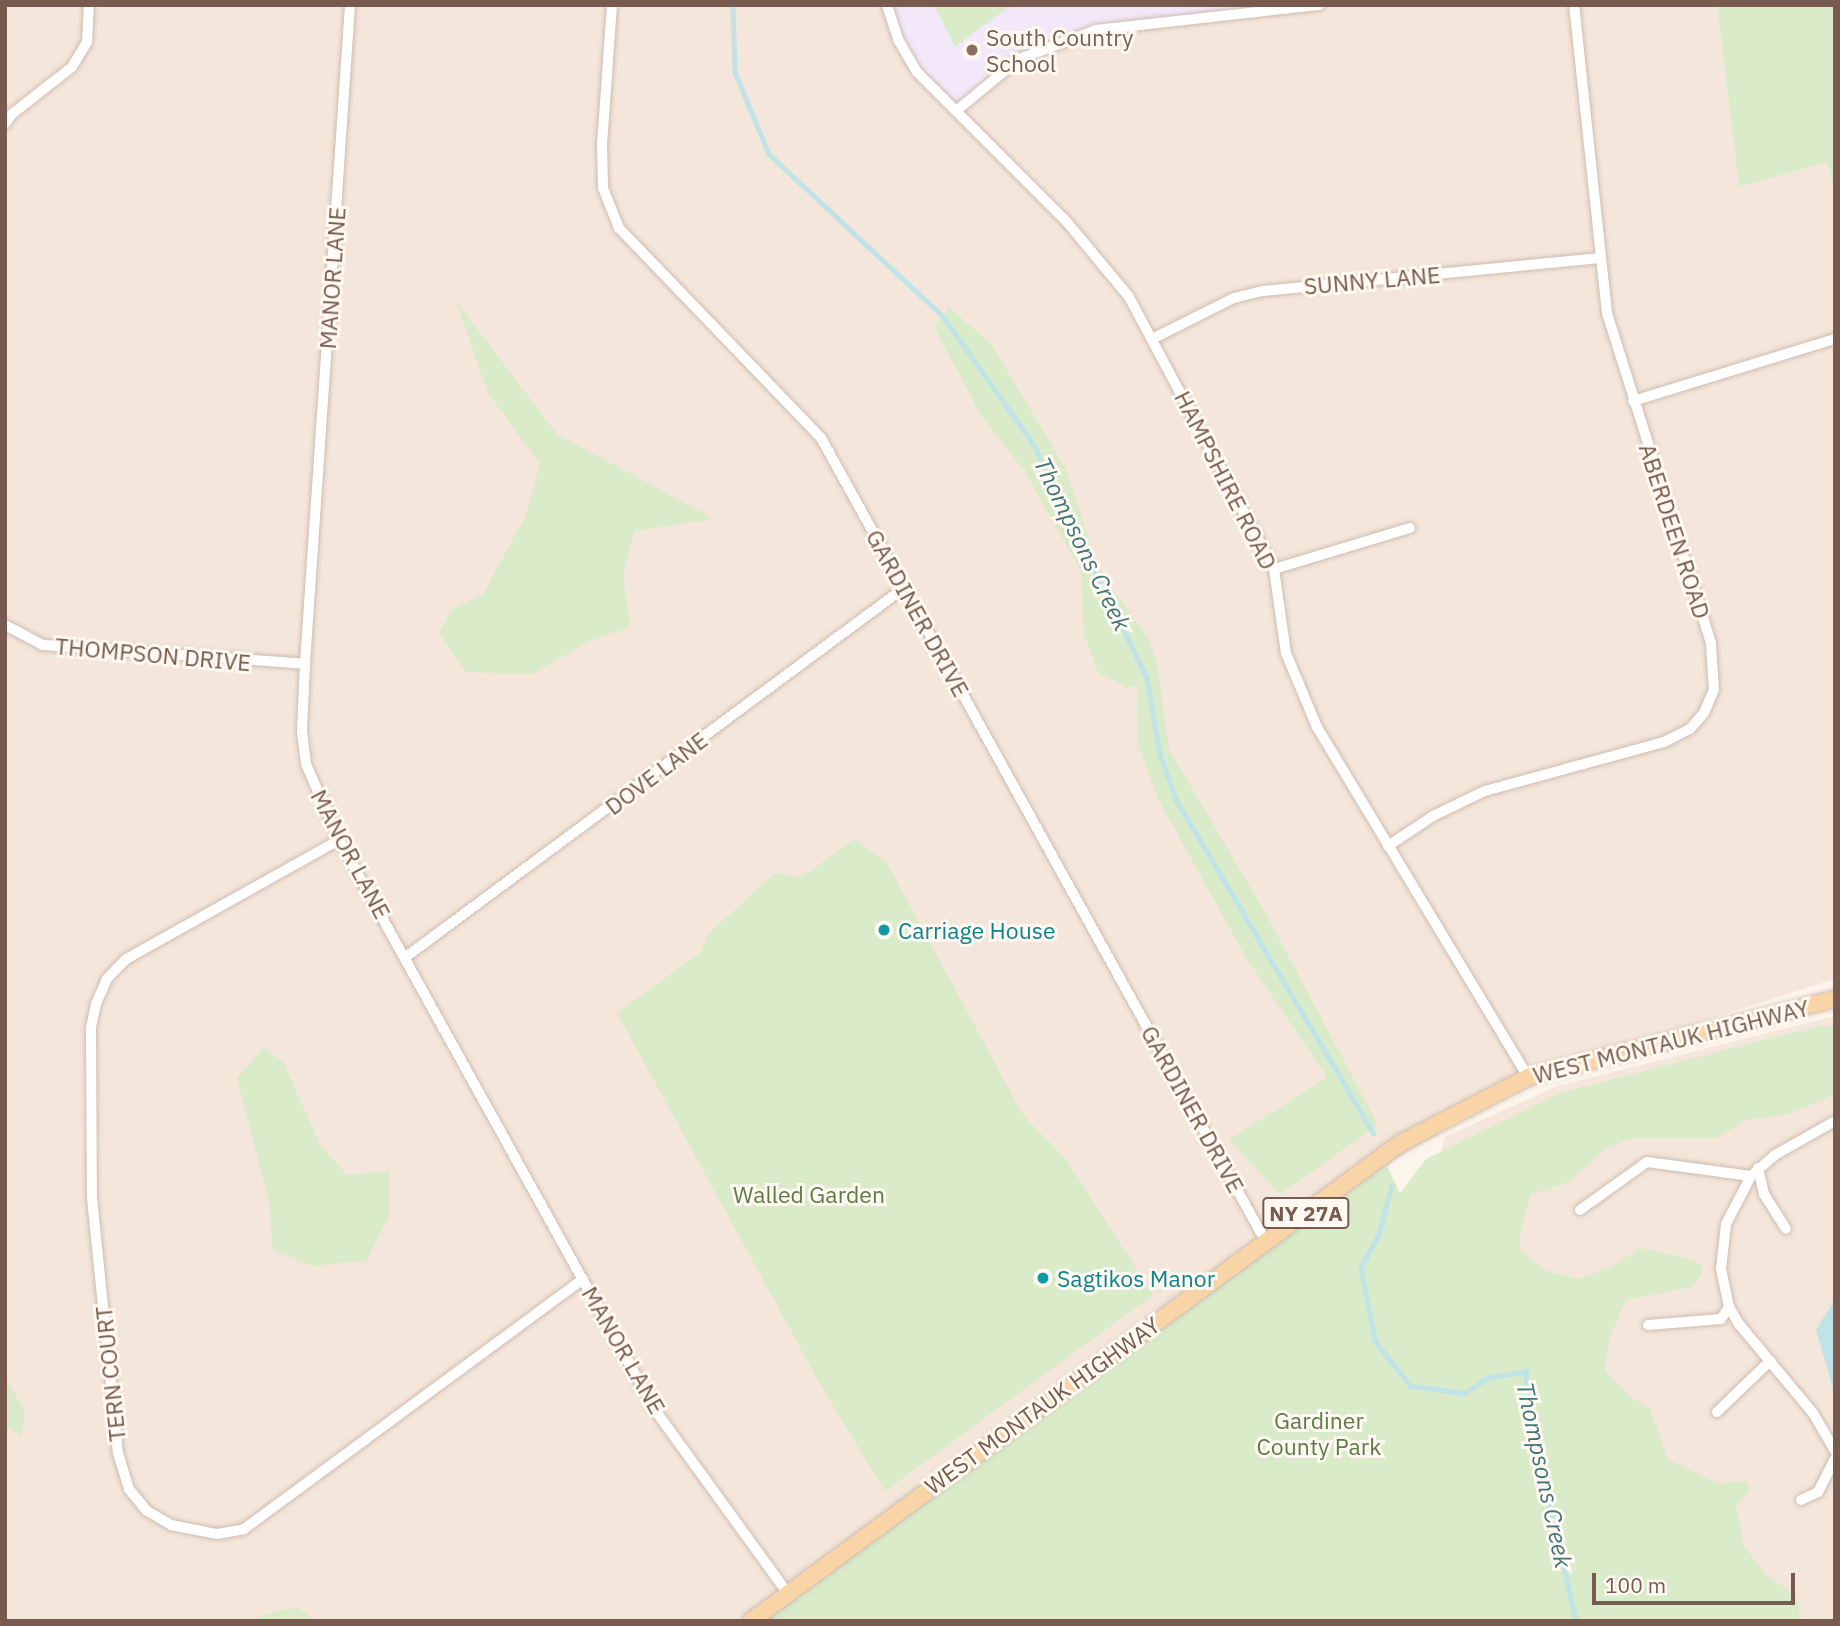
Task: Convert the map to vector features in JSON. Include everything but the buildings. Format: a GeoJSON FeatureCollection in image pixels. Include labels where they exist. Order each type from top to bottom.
{"type":"FeatureCollection","features":[{"type":"Feature","properties":{"kind":"main road","name":"WEST MONTAUK HIGHWAY"},"geometry":{"type":"LineString","coordinates":[[788,1594],[1399,1144],[1528,1077],[1835,999]]}},
{"type":"Feature","properties":{"kind":"main road","name":"NY 27A"},"geometry":{"type":"LineString","coordinates":[[751,1621],[788,1594]]}},
{"type":"Feature","properties":{"kind":"street"},"geometry":{"type":"LineString","coordinates":[[5,124],[72,67],[87,42],[89,5]]}},
{"type":"Feature","properties":{"kind":"street","name":"MANOR LANE"},"geometry":{"type":"LineString","coordinates":[[350,5],[305,664],[306,764],[339,840],[407,956],[655,1410],[788,1594]]}},
{"type":"Feature","properties":{"kind":"street","name":"GARDINER DRIVE"},"geometry":{"type":"LineString","coordinates":[[612,5],[602,143],[603,188],[619,228],[821,438],[1266,1241]]}},
{"type":"Feature","properties":{"kind":"street","name":"HAMPSHIRE ROAD"},"geometry":{"type":"LineString","coordinates":[[887,5],[899,41],[917,72],[1112,271],[1154,338],[1274,569],[1286,653],[1297,687],[1388,846],[1528,1077]]}},
{"type":"Feature","properties":{"kind":"street"},"geometry":{"type":"LineString","coordinates":[[956,111],[1019,59],[1096,30],[1320,5]]}},
{"type":"Feature","properties":{"kind":"street","name":"ABERDEEN ROAD"},"geometry":{"type":"LineString","coordinates":[[1388,846],[1433,816],[1485,791],[1664,742],[1690,729],[1704,713],[1714,690],[1711,643],[1607,313],[1574,5]]}},
{"type":"Feature","properties":{"kind":"street","name":"SUNNY LANE"},"geometry":{"type":"LineString","coordinates":[[1154,338],[1234,298],[1264,291],[1600,258]]}},
{"type":"Feature","properties":{"kind":"street"},"geometry":{"type":"LineString","coordinates":[[1633,401],[1835,339]]}},
{"type":"Feature","properties":{"kind":"street"},"geometry":{"type":"LineString","coordinates":[[1274,569],[1409,528]]}},
{"type":"Feature","properties":{"kind":"street","name":"DOVE LANE"},"geometry":{"type":"LineString","coordinates":[[407,956],[904,587]]}},
{"type":"Feature","properties":{"kind":"street","name":"THOMPSON DRIVE"},"geometry":{"type":"LineString","coordinates":[[5,625],[43,645],[305,664]]}},
{"type":"Feature","properties":{"kind":"street","name":"TERN COURT"},"geometry":{"type":"LineString","coordinates":[[339,840],[126,959],[107,979],[96,1004],[91,1028],[92,1198],[118,1453],[129,1489],[146,1511],[171,1525],[217,1534],[244,1529],[583,1279]]}},
{"type":"Feature","properties":{"kind":"street"},"geometry":{"type":"LineString","coordinates":[[1835,1121],[1754,1172],[1732,1205],[1721,1248],[1730,1307],[1813,1413],[1835,1451]]}},
{"type":"Feature","properties":{"kind":"street"},"geometry":{"type":"LineString","coordinates":[[1580,1210],[1647,1163],[1754,1172]]}},
{"type":"Feature","properties":{"kind":"street"},"geometry":{"type":"LineString","coordinates":[[1754,1172],[1786,1229]]}},
{"type":"Feature","properties":{"kind":"street"},"geometry":{"type":"LineString","coordinates":[[1648,1325],[1721,1319],[1730,1307]]}},
{"type":"Feature","properties":{"kind":"street"},"geometry":{"type":"LineString","coordinates":[[1717,1412],[1770,1361]]}},
{"type":"Feature","properties":{"kind":"street"},"geometry":{"type":"LineString","coordinates":[[1801,1500],[1818,1492],[1835,1459]]}},
{"type":"Feature","properties":{"kind":"shaded area"},"geometry":{"type":"Polygon","coordinates":[[[5,5],[1717,5],[1739,187],[1827,162],[1835,190],[1835,979],[1528,1077],[1266,1242],[751,1621],[5,1621],[5,5]]]}},
{"type":"Feature","properties":{"kind":"shaded area","name":"South Country School"},"geometry":{"type":"Polygon","coordinates":[[[887,5],[1320,5],[1096,30],[1019,59],[956,111],[917,72],[887,5]]]}},
{"type":"Feature","properties":{"kind":"shaded area"},"geometry":{"type":"Polygon","coordinates":[[[1835,1016],[1835,1621],[1783,1621],[1438,1160],[1445,1137],[1557,1086],[1835,1016]]]}},
{"type":"Feature","properties":{"kind":"green space"},"geometry":{"type":"Polygon","coordinates":[[[934,5],[1020,5],[1006,9],[955,47],[934,5]]]}},
{"type":"Feature","properties":{"kind":"green space"},"geometry":{"type":"Polygon","coordinates":[[[1717,5],[1835,5],[1835,190],[1827,162],[1739,187],[1717,5]]]}},
{"type":"Feature","properties":{"kind":"green space"},"geometry":{"type":"Polygon","coordinates":[[[456,301],[557,434],[714,519],[634,531],[623,576],[630,627],[590,641],[532,674],[466,672],[439,633],[451,610],[483,594],[525,517],[540,464],[488,393],[456,301]]]}},
{"type":"Feature","properties":{"kind":"green space"},"geometry":{"type":"Polygon","coordinates":[[[949,307],[991,344],[1065,468],[1101,573],[1148,638],[1157,663],[1169,750],[1264,910],[1378,1125],[1280,1194],[1229,1140],[1327,1077],[1245,956],[1158,799],[1137,742],[1138,685],[1127,688],[1098,672],[1084,634],[1081,571],[1025,472],[981,415],[934,327],[949,307]]]}},
{"type":"Feature","properties":{"kind":"green space","name":"Sagtikos Manor"},"geometry":{"type":"Polygon","coordinates":[[[854,839],[887,863],[1023,1115],[1066,1159],[1153,1295],[885,1491],[820,1384],[617,1013],[701,952],[708,934],[774,874],[802,877],[854,839]]]}},
{"type":"Feature","properties":{"kind":"green space","name":"Gardiner County Park"},"geometry":{"type":"Polygon","coordinates":[[[1818,1026],[1835,1027],[1835,1094],[1787,1115],[1746,1120],[1716,1138],[1631,1138],[1604,1150],[1569,1182],[1530,1195],[1520,1235],[1520,1248],[1533,1261],[1547,1271],[1579,1279],[1613,1266],[1640,1248],[1693,1260],[1701,1266],[1702,1274],[1692,1287],[1626,1300],[1609,1339],[1605,1370],[1628,1395],[1649,1408],[1669,1460],[1718,1484],[1746,1481],[1751,1489],[1736,1505],[1743,1544],[1765,1574],[1796,1595],[1801,1621],[751,1621],[1381,1154],[1400,1193],[1426,1159],[1560,1093],[1818,1026]]]}},
{"type":"Feature","properties":{"kind":"green space"},"geometry":{"type":"Polygon","coordinates":[[[263,1048],[283,1061],[320,1145],[347,1175],[389,1171],[389,1216],[366,1261],[313,1266],[273,1250],[269,1202],[237,1078],[263,1048]]]}},
{"type":"Feature","properties":{"kind":"green space"},"geometry":{"type":"Polygon","coordinates":[[[8,1383],[25,1410],[21,1437],[5,1426],[8,1383]]]}},
{"type":"Feature","properties":{"kind":"green space"},"geometry":{"type":"Polygon","coordinates":[[[298,1608],[316,1621],[250,1621],[275,1611],[298,1608]]]}},
{"type":"Feature","properties":{"kind":"water"},"geometry":{"type":"Polygon","coordinates":[[[1835,1299],[1835,1390],[1834,1391],[1816,1330],[1835,1299]]]}},
{"type":"Feature","properties":{"kind":"waterway","name":"Thompsons Creek"},"geometry":{"type":"LineString","coordinates":[[733,5],[735,72],[769,154],[943,316],[1034,445],[1147,678],[1160,754],[1177,801],[1373,1133]]}},
{"type":"Feature","properties":{"kind":"waterway","name":"Thompsons Creek"},"geometry":{"type":"LineString","coordinates":[[1392,1185],[1379,1235],[1361,1267],[1375,1341],[1411,1386],[1465,1393],[1487,1378],[1526,1371],[1528,1409],[1576,1621]]}},
{"type":"Feature","properties":{"kind":"place","name":"South Country School"},"geometry":{"type":"Point","coordinates":[972,50]}},
{"type":"Feature","properties":{"kind":"place","name":"Carriage House"},"geometry":{"type":"Point","coordinates":[884,930]}},
{"type":"Feature","properties":{"kind":"place","name":"Sagtikos Manor"},"geometry":{"type":"Point","coordinates":[1043,1278]}},
{"type":"Feature","properties":{"kind":"park label","name":"Walled Garden"},"geometry":{"type":"Point","coordinates":[809,1194]}}]}
